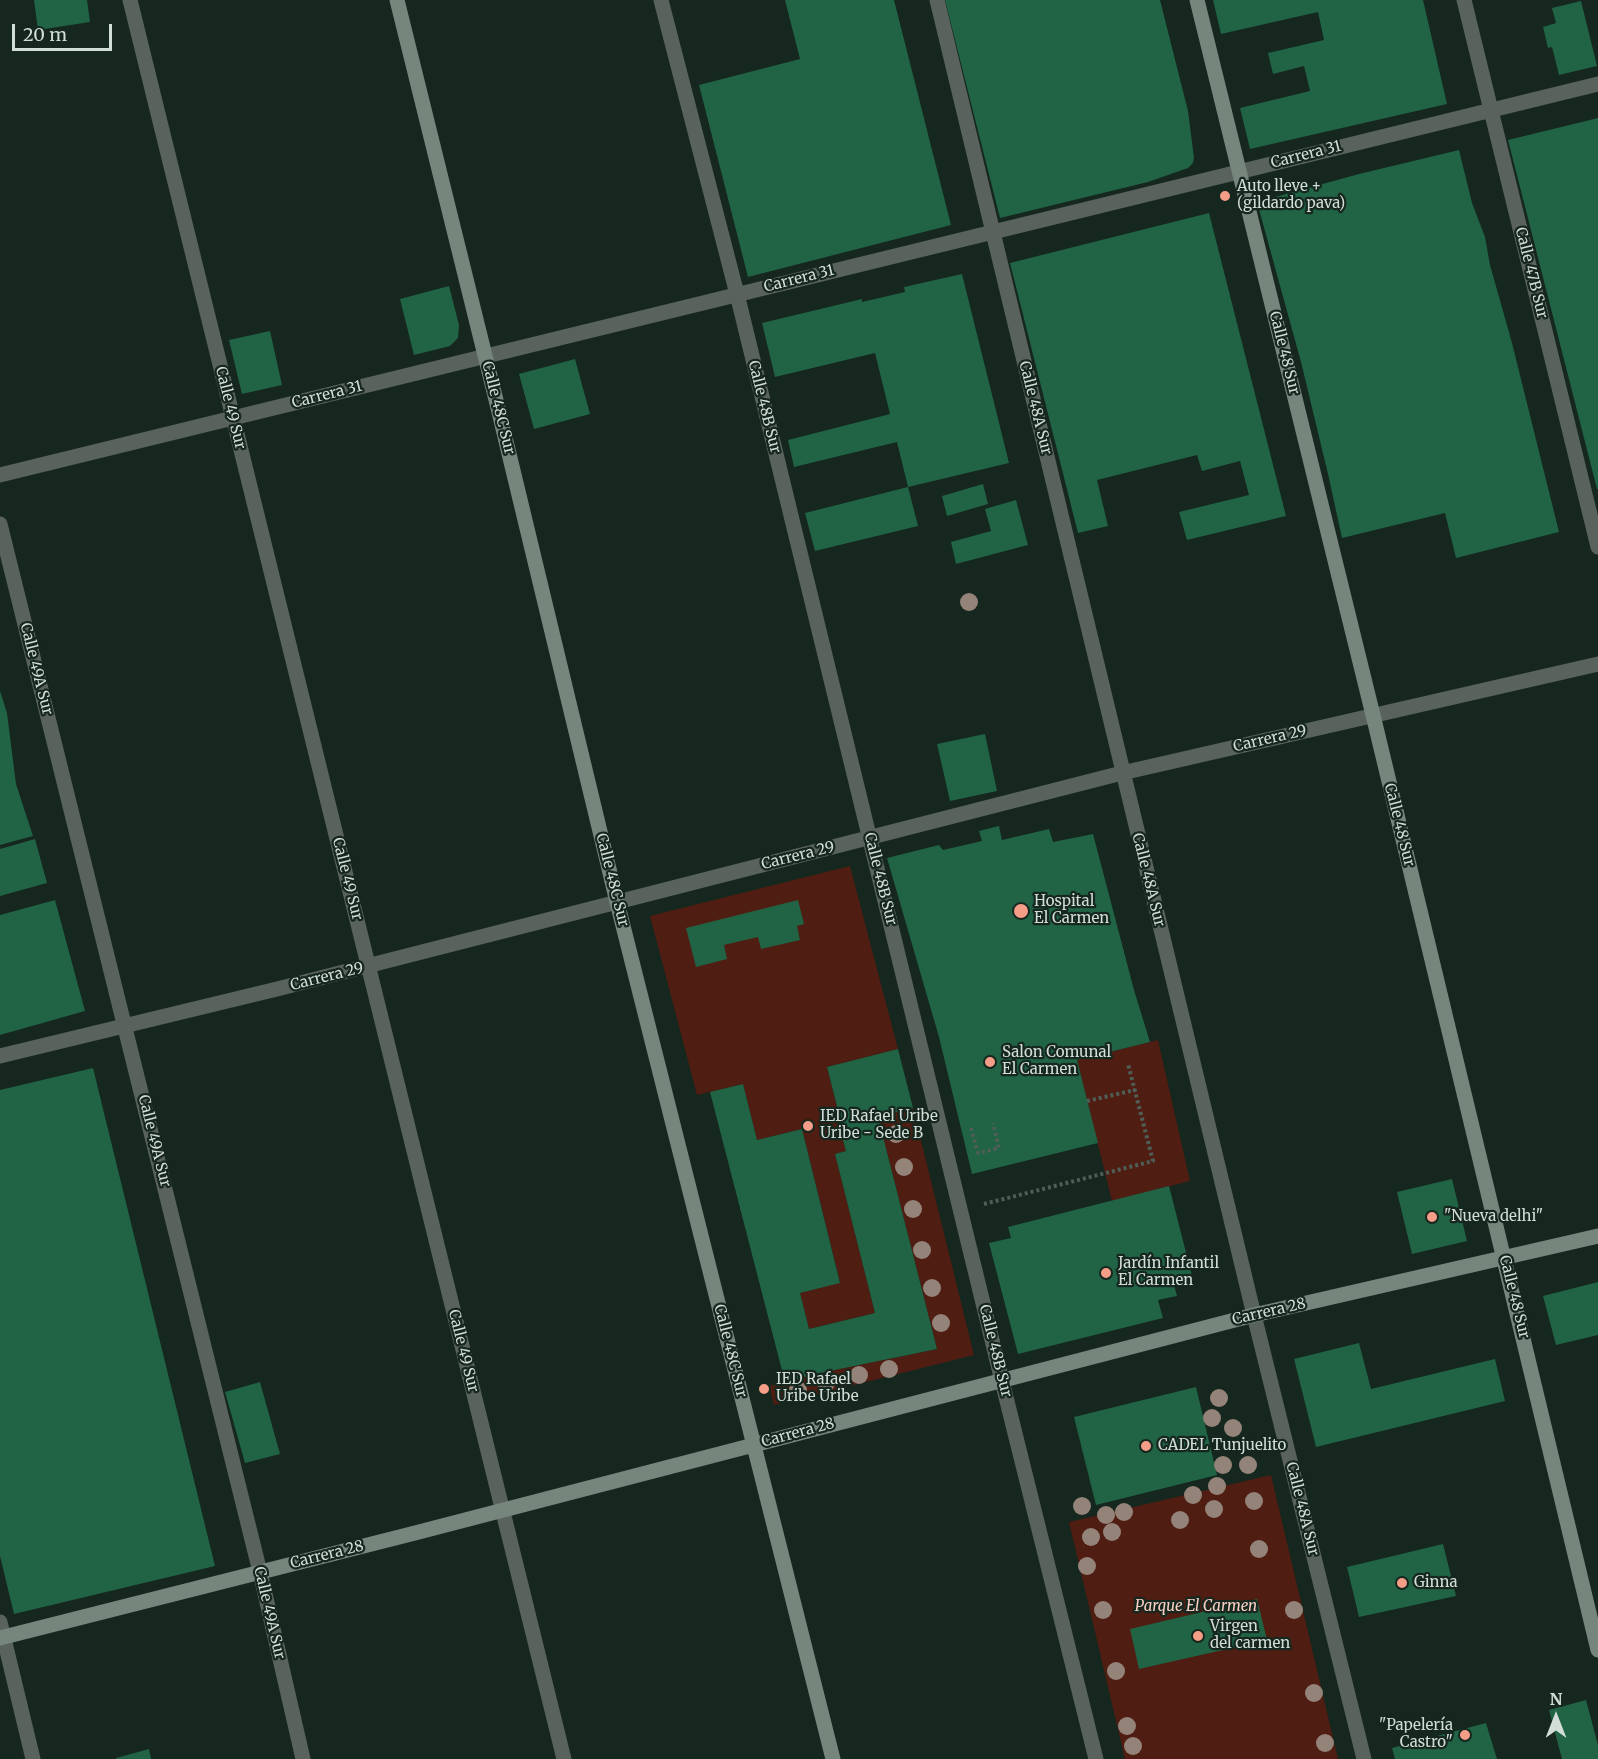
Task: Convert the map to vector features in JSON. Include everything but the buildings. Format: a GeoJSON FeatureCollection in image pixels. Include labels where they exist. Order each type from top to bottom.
{"type":"FeatureCollection","features":[{"type":"Feature","properties":{"kind":"street","name":"Calle 49 Sur"},"geometry":{"type":"LineString","coordinates":[[130,0],[564,1759]]}},
{"type":"Feature","properties":{"kind":"street","name":"Calle 48C Sur"},"geometry":{"type":"LineString","coordinates":[[397,0],[617,902],[832,1759]]}},
{"type":"Feature","properties":{"kind":"street","name":"Calle 48B Sur"},"geometry":{"type":"LineString","coordinates":[[661,0],[737,294],[1096,1759]]}},
{"type":"Feature","properties":{"kind":"street","name":"Calle 48A Sur"},"geometry":{"type":"LineString","coordinates":[[936,0],[1122,773],[1364,1759]]}},
{"type":"Feature","properties":{"kind":"street","name":"Calle 48 Sur"},"geometry":{"type":"LineString","coordinates":[[1197,0],[1373,715],[1598,1650]]}},
{"type":"Feature","properties":{"kind":"street","name":"Calle 47B Sur"},"geometry":{"type":"LineString","coordinates":[[1464,0],[1598,547]]}},
{"type":"Feature","properties":{"kind":"street","name":"Carrera 31"},"geometry":{"type":"LineString","coordinates":[[0,475],[1598,84]]}},
{"type":"Feature","properties":{"kind":"street","name":"Calle 49A Sur"},"geometry":{"type":"LineString","coordinates":[[0,524],[260,1572],[303,1759]]}},
{"type":"Feature","properties":{"kind":"street","name":"Carrera 29"},"geometry":{"type":"LineString","coordinates":[[0,1056],[368,966],[1122,773],[1598,664]]}},
{"type":"Feature","properties":{"kind":"street","name":"Carrera 28"},"geometry":{"type":"LineString","coordinates":[[2,1638],[1254,1315],[1598,1236]]}},
{"type":"Feature","properties":{"kind":"street"},"geometry":{"type":"LineString","coordinates":[[0,1622],[2,1638],[33,1759]]}},
{"type":"Feature","properties":{"kind":"path"},"geometry":{"type":"LineString","coordinates":[[960,1210],[1153,1161],[1128,1064]]}},
{"type":"Feature","properties":{"kind":"path"},"geometry":{"type":"LineString","coordinates":[[1087,1101],[1135,1090]]}},
{"type":"Feature","properties":{"kind":"path"},"geometry":{"type":"LineString","coordinates":[[972,1128],[978,1153],[999,1148],[993,1123]]}},
{"type":"Feature","properties":{"kind":"green space"},"geometry":{"type":"Polygon","coordinates":[[[850,866],[898,1049],[827,1067],[846,1151],[835,1154],[875,1313],[809,1329],[800,1293],[840,1282],[802,1129],[757,1140],[743,1084],[697,1095],[650,916],[850,866]]]}},
{"type":"Feature","properties":{"kind":"green space"},"geometry":{"type":"Polygon","coordinates":[[[1158,1040],[1190,1181],[1112,1201],[1077,1060],[1158,1040]]]}},
{"type":"Feature","properties":{"kind":"green space"},"geometry":{"type":"Polygon","coordinates":[[[913,1108],[974,1355],[774,1405],[769,1386],[937,1349],[878,1117],[913,1108]]]}},
{"type":"Feature","properties":{"kind":"green space","name":"Parque El Carmen"},"geometry":{"type":"Polygon","coordinates":[[[1271,1475],[1338,1759],[1125,1759],[1069,1522],[1271,1475]]]}},
{"type":"Feature","properties":{"kind":"place","name":"Auto lleve + (gildardo pava)"},"geometry":{"type":"Point","coordinates":[1225,196]}},
{"type":"Feature","properties":{"kind":"place","name":"Hospital El Carmen"},"geometry":{"type":"Point","coordinates":[1021,911]}},
{"type":"Feature","properties":{"kind":"place","name":"Salon Comunal El Carmen"},"geometry":{"type":"Point","coordinates":[990,1062]}},
{"type":"Feature","properties":{"kind":"place","name":"IED Rafael Uribe Uribe - Sede B"},"geometry":{"type":"Point","coordinates":[808,1126]}},
{"type":"Feature","properties":{"kind":"place","name":"\"Nueva delhi\""},"geometry":{"type":"Point","coordinates":[1432,1217]}},
{"type":"Feature","properties":{"kind":"place","name":"Jardín Infantil El Carmen"},"geometry":{"type":"Point","coordinates":[1106,1273]}},
{"type":"Feature","properties":{"kind":"place","name":"IED Rafael Uribe Uribe"},"geometry":{"type":"Point","coordinates":[764,1389]}},
{"type":"Feature","properties":{"kind":"place","name":"CADEL Tunjuelito"},"geometry":{"type":"Point","coordinates":[1146,1446]}},
{"type":"Feature","properties":{"kind":"place","name":"Ginna"},"geometry":{"type":"Point","coordinates":[1402,1583]}},
{"type":"Feature","properties":{"kind":"place","name":"Virgen del carmen"},"geometry":{"type":"Point","coordinates":[1198,1636]}},
{"type":"Feature","properties":{"kind":"place","name":"\"Papelería Castro\""},"geometry":{"type":"Point","coordinates":[1465,1735]}}]}
